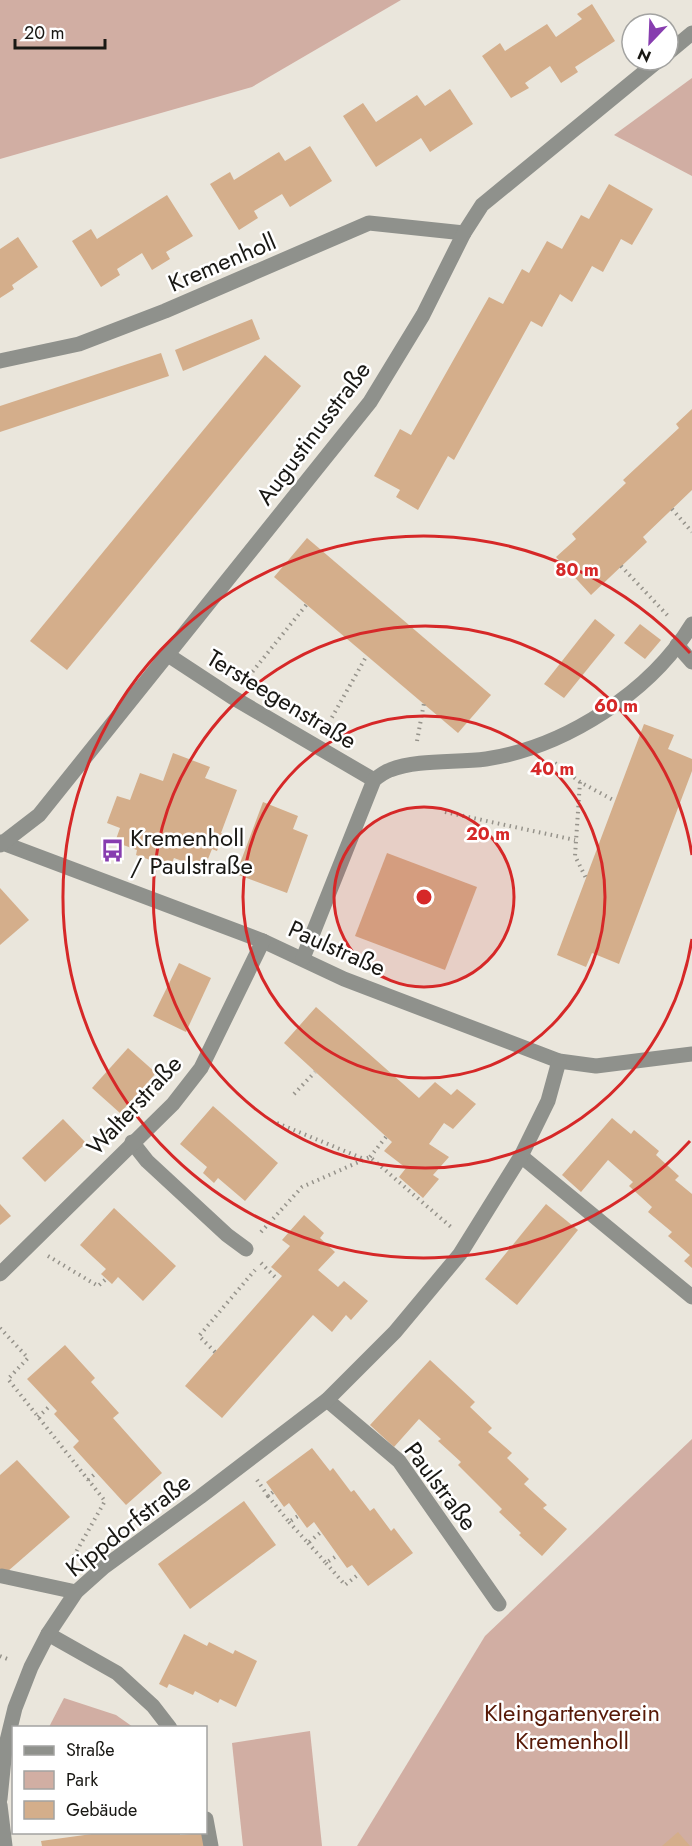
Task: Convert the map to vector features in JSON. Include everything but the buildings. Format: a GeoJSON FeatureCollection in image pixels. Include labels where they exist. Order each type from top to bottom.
{"type":"FeatureCollection","features":[{"type":"Feature","properties":{"kind":"street"},"geometry":{"type":"LineString","coordinates":[[680,43],[692,33]]}},
{"type":"Feature","properties":{"kind":"street","name":"Augustinusstraße"},"geometry":{"type":"LineString","coordinates":[[2,843],[39,815],[370,402],[423,315],[464,233],[482,206],[644,72]]}},
{"type":"Feature","properties":{"kind":"street","name":"Kremenholl"},"geometry":{"type":"LineString","coordinates":[[0,361],[79,344],[165,311],[369,223],[464,233]]}},
{"type":"Feature","properties":{"kind":"street"},"geometry":{"type":"LineString","coordinates":[[685,635],[692,662]]}},
{"type":"Feature","properties":{"kind":"street"},"geometry":{"type":"LineString","coordinates":[[303,958],[374,780],[388,770],[413,765],[488,758],[534,746],[588,722],[617,704],[665,660],[685,635]]}},
{"type":"Feature","properties":{"kind":"street","name":"Tersteegenstraße"},"geometry":{"type":"LineString","coordinates":[[168,655],[232,698],[374,780]]}},
{"type":"Feature","properties":{"kind":"street","name":"Paulstraße"},"geometry":{"type":"LineString","coordinates":[[2,843],[263,940],[344,979],[559,1061]]}},
{"type":"Feature","properties":{"kind":"street","name":"Walterstraße"},"geometry":{"type":"LineString","coordinates":[[0,1274],[173,1104],[201,1068],[263,940]]}},
{"type":"Feature","properties":{"kind":"street"},"geometry":{"type":"LineString","coordinates":[[327,1400],[395,1332],[460,1254],[522,1156],[548,1101],[559,1061],[596,1066],[690,1059]]}},
{"type":"Feature","properties":{"kind":"street"},"geometry":{"type":"LineString","coordinates":[[132,1142],[147,1161],[227,1235],[246,1249]]}},
{"type":"Feature","properties":{"kind":"street"},"geometry":{"type":"LineString","coordinates":[[522,1156],[692,1297]]}},
{"type":"Feature","properties":{"kind":"street","name":"Paulstraße"},"geometry":{"type":"LineString","coordinates":[[327,1400],[399,1461],[499,1604]]}},
{"type":"Feature","properties":{"kind":"street","name":"Kippdorfstraße"},"geometry":{"type":"LineString","coordinates":[[0,1799],[5,1749],[15,1708],[31,1667],[48,1634],[76,1592],[104,1567],[327,1400]]}},
{"type":"Feature","properties":{"kind":"street"},"geometry":{"type":"LineString","coordinates":[[2,1576],[76,1592]]}},
{"type":"Feature","properties":{"kind":"street"},"geometry":{"type":"LineString","coordinates":[[48,1634],[117,1673],[153,1706],[168,1726]]}},
{"type":"Feature","properties":{"kind":"street"},"geometry":{"type":"LineString","coordinates":[[0,1805],[5,1846]]}},
{"type":"Feature","properties":{"kind":"street"},"geometry":{"type":"LineString","coordinates":[[207,1825],[211,1846]]}},
{"type":"Feature","properties":{"kind":"path"},"geometry":{"type":"LineString","coordinates":[[672,509],[692,532]]}},
{"type":"Feature","properties":{"kind":"path"},"geometry":{"type":"LineString","coordinates":[[621,566],[685,635]]}},
{"type":"Feature","properties":{"kind":"path"},"geometry":{"type":"LineString","coordinates":[[232,698],[307,604]]}},
{"type":"Feature","properties":{"kind":"path"},"geometry":{"type":"LineString","coordinates":[[316,746],[367,655]]}},
{"type":"Feature","properties":{"kind":"path"},"geometry":{"type":"LineString","coordinates":[[413,765],[424,703]]}},
{"type":"Feature","properties":{"kind":"path"},"geometry":{"type":"LineString","coordinates":[[534,746],[580,782],[615,801]]}},
{"type":"Feature","properties":{"kind":"path"},"geometry":{"type":"LineString","coordinates":[[580,782],[575,856],[586,878]]}},
{"type":"Feature","properties":{"kind":"path"},"geometry":{"type":"LineString","coordinates":[[445,812],[575,840]]}},
{"type":"Feature","properties":{"kind":"path"},"geometry":{"type":"LineString","coordinates":[[294,1094],[315,1072]]}},
{"type":"Feature","properties":{"kind":"path"},"geometry":{"type":"LineString","coordinates":[[277,1123],[367,1158],[468,1240]]}},
{"type":"Feature","properties":{"kind":"path"},"geometry":{"type":"LineString","coordinates":[[246,1249],[302,1187],[367,1158],[386,1137]]}},
{"type":"Feature","properties":{"kind":"path"},"geometry":{"type":"LineString","coordinates":[[30,1244],[98,1286],[106,1279]]}},
{"type":"Feature","properties":{"kind":"path"},"geometry":{"type":"LineString","coordinates":[[215,1352],[199,1336],[261,1263],[278,1280]]}},
{"type":"Feature","properties":{"kind":"path"},"geometry":{"type":"LineString","coordinates":[[0,1328],[28,1358],[8,1378],[105,1502],[62,1576]]}},
{"type":"Feature","properties":{"kind":"path"},"geometry":{"type":"LineString","coordinates":[[38,1417],[51,1405]]}},
{"type":"Feature","properties":{"kind":"path"},"geometry":{"type":"LineString","coordinates":[[88,1480],[96,1473]]}},
{"type":"Feature","properties":{"kind":"path"},"geometry":{"type":"LineString","coordinates":[[260,1484],[289,1522],[345,1585],[359,1574]]}},
{"type":"Feature","properties":{"kind":"path"},"geometry":{"type":"LineString","coordinates":[[268,1496],[273,1492]]}},
{"type":"Feature","properties":{"kind":"path"},"geometry":{"type":"LineString","coordinates":[[289,1522],[298,1516]]}},
{"type":"Feature","properties":{"kind":"path"},"geometry":{"type":"LineString","coordinates":[[308,1543],[321,1532]]}},
{"type":"Feature","properties":{"kind":"path"},"geometry":{"type":"LineString","coordinates":[[326,1563],[338,1555]]}},
{"type":"Feature","properties":{"kind":"green space"},"geometry":{"type":"Polygon","coordinates":[[[0,0],[401,0],[252,87],[0,159],[0,0]]]}},
{"type":"Feature","properties":{"kind":"green space"},"geometry":{"type":"Polygon","coordinates":[[[692,78],[692,176],[614,135],[692,78]]]}},
{"type":"Feature","properties":{"kind":"green space","name":"Kleingartenverein Kremenholl"},"geometry":{"type":"Polygon","coordinates":[[[692,1439],[692,1846],[357,1846],[485,1636],[692,1439]]]}},
{"type":"Feature","properties":{"kind":"green space"},"geometry":{"type":"Polygon","coordinates":[[[64,1698],[116,1715],[132,1726],[50,1726],[64,1698]]]}},
{"type":"Feature","properties":{"kind":"green space"},"geometry":{"type":"Polygon","coordinates":[[[310,1731],[322,1846],[243,1846],[232,1743],[310,1731]]]}},
{"type":"Feature","properties":{"kind":"place","name":"Kremenholl / Paulstraße"},"geometry":{"type":"Point","coordinates":[112,851]}}]}
